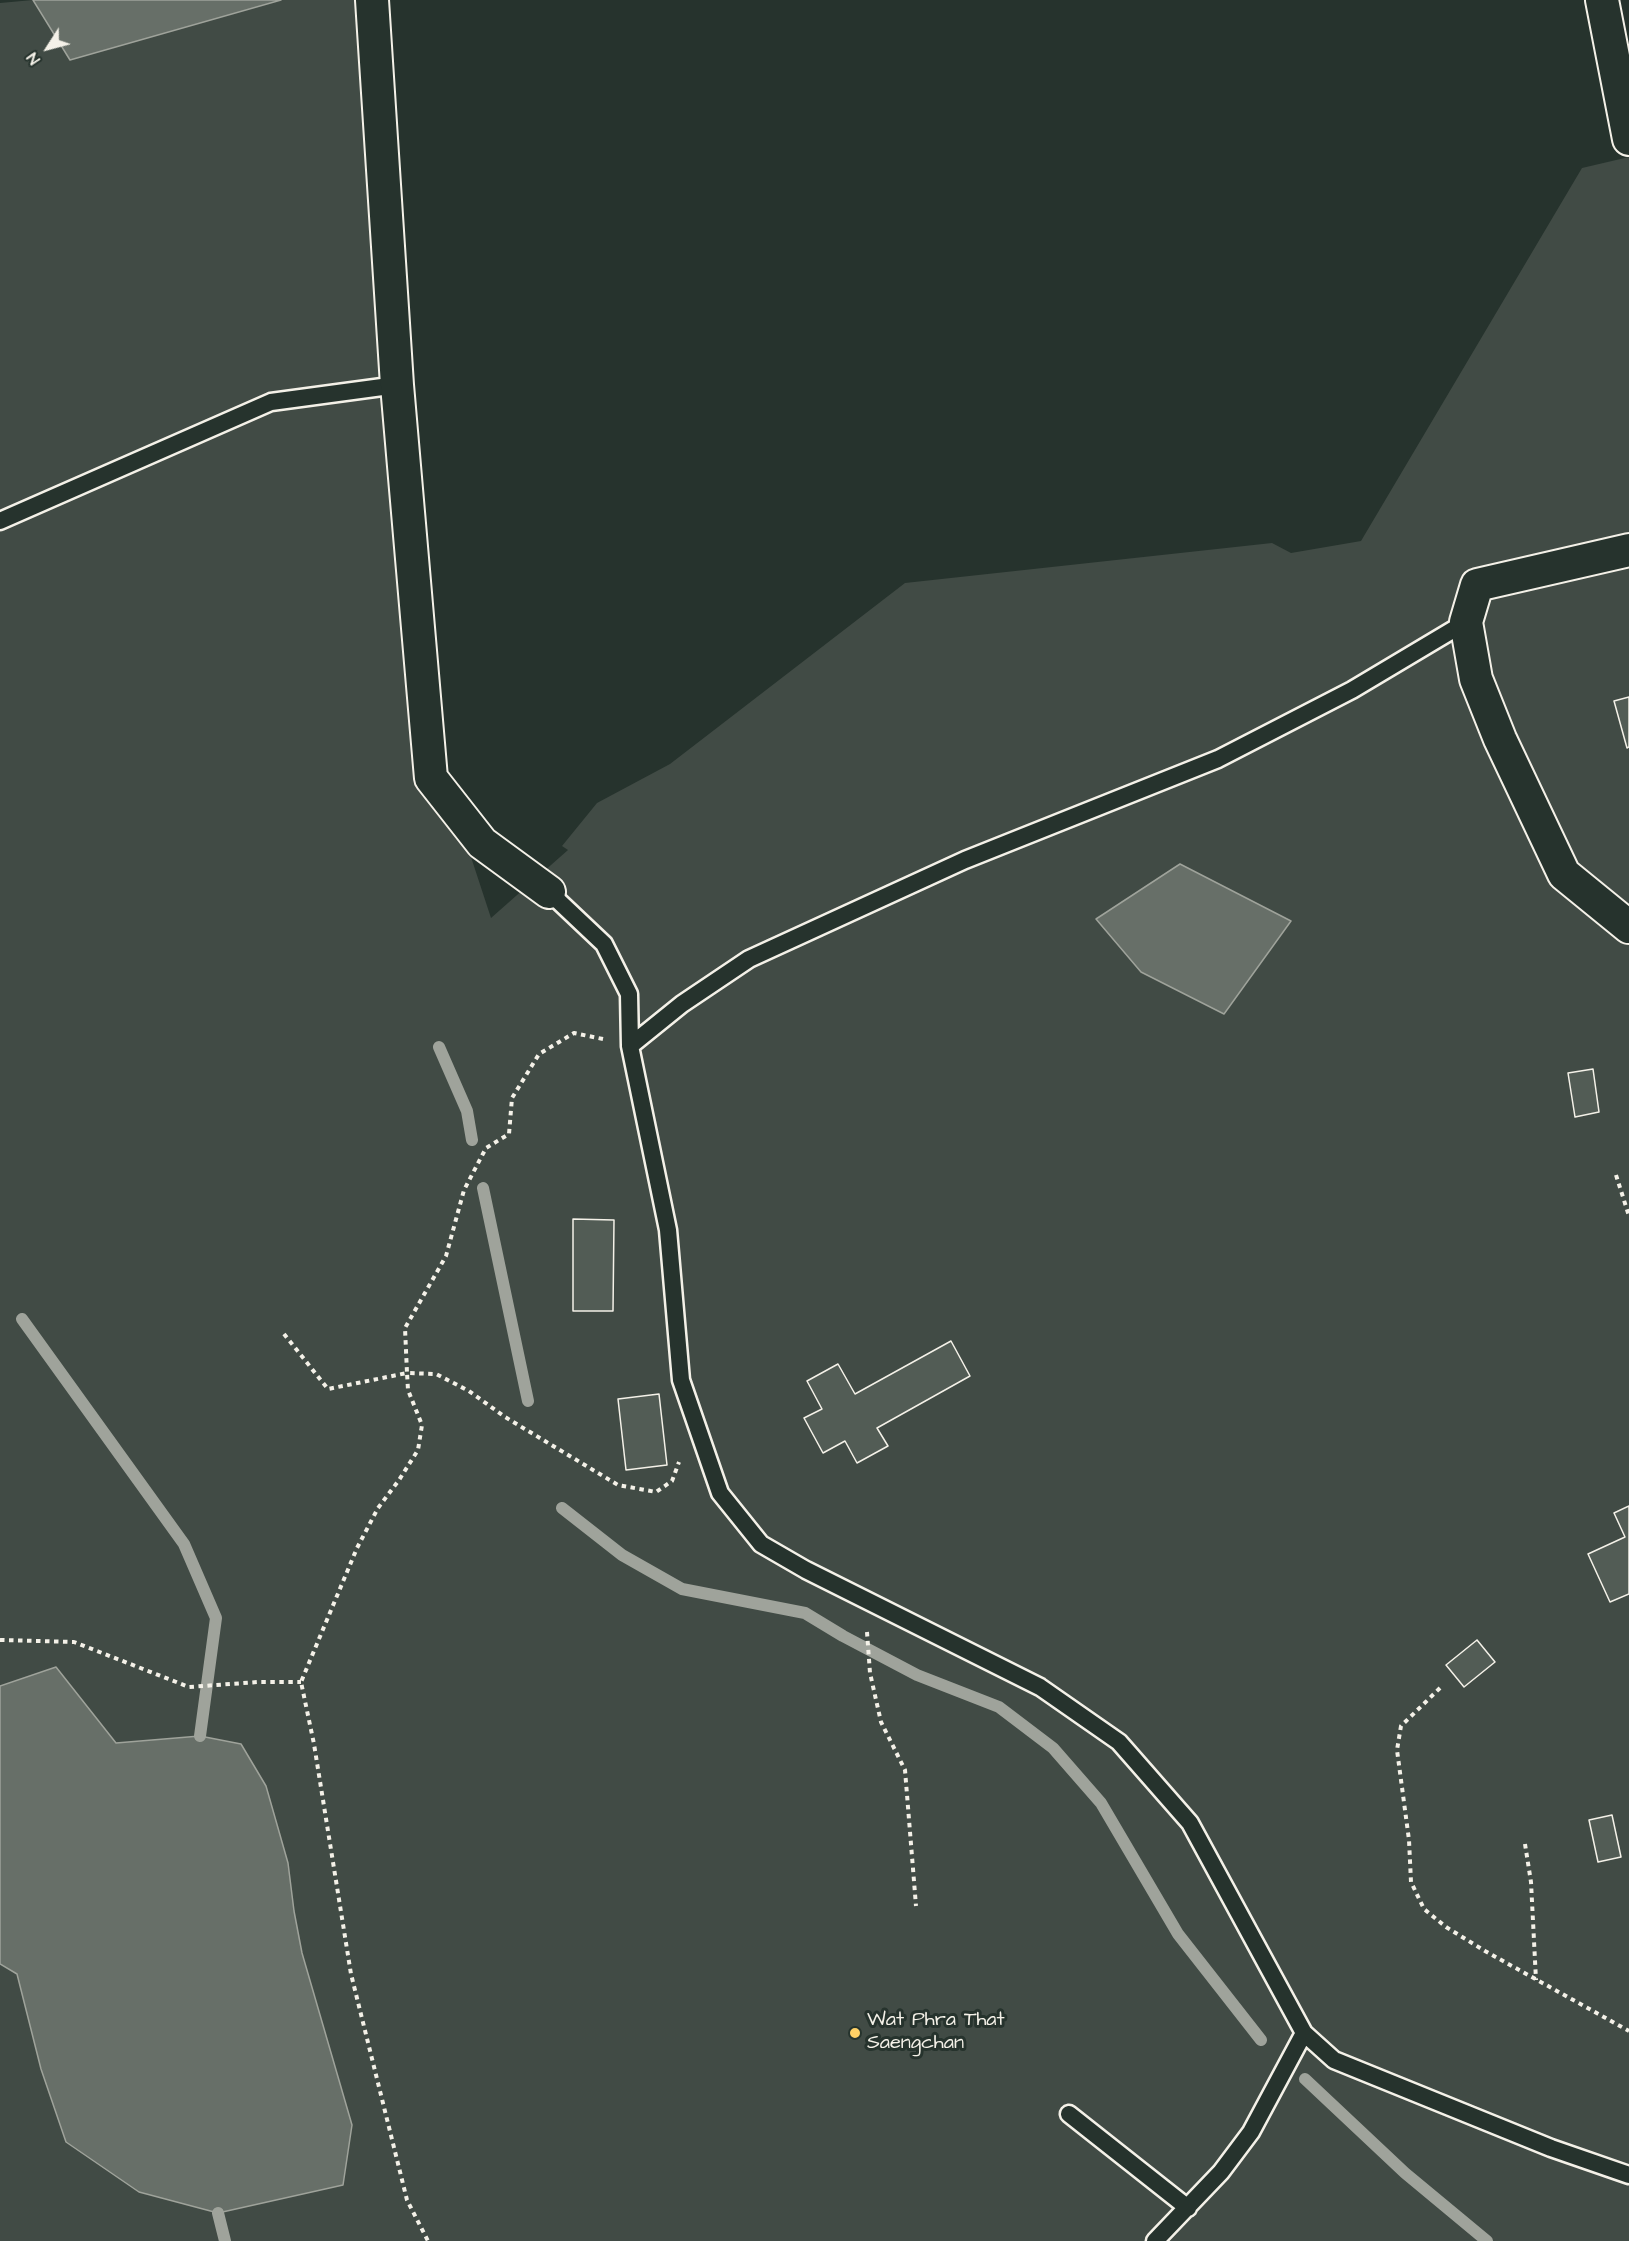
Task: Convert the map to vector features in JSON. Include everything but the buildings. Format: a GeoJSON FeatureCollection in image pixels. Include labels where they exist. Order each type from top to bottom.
{"type":"FeatureCollection","features":[{"type":"Feature","properties":{"kind":"street"},"geometry":{"type":"LineString","coordinates":[[372,0],[397,385],[431,778],[482,843],[549,892]]}},
{"type":"Feature","properties":{"kind":"street"},"geometry":{"type":"LineString","coordinates":[[1602,0],[1629,139]]}},
{"type":"Feature","properties":{"kind":"street"},"geometry":{"type":"LineString","coordinates":[[1629,550],[1477,585],[1466,622],[1476,679],[1500,739],[1564,874],[1629,927]]}},
{"type":"Feature","properties":{"kind":"lane"},"geometry":{"type":"LineString","coordinates":[[0,521],[271,402],[397,385]]}},
{"type":"Feature","properties":{"kind":"lane"},"geometry":{"type":"LineString","coordinates":[[630,1046],[682,1004],[749,959],[965,860],[1218,759],[1352,690],[1466,622]]}},
{"type":"Feature","properties":{"kind":"lane"},"geometry":{"type":"LineString","coordinates":[[549,892],[604,944],[629,994],[630,1046],[668,1230],[681,1380],[720,1493],[761,1544],[806,1570],[1040,1688],[1119,1742],[1190,1823],[1304,2033],[1335,2060],[1551,2148],[1629,2175]]}},
{"type":"Feature","properties":{"kind":"lane"},"geometry":{"type":"LineString","coordinates":[[1155,2241],[1221,2172],[1251,2132],[1304,2033]]}},
{"type":"Feature","properties":{"kind":"lane"},"geometry":{"type":"LineString","coordinates":[[1069,2114],[1188,2208]]}},
{"type":"Feature","properties":{"kind":"path"},"geometry":{"type":"LineString","coordinates":[[428,2241],[407,2200],[351,1974],[314,1744],[301,1682],[357,1548],[378,1508],[418,1450],[422,1425],[408,1390],[405,1328],[446,1256],[464,1190],[486,1148],[509,1134],[512,1098],[539,1054],[574,1033],[630,1046]]}},
{"type":"Feature","properties":{"kind":"path"},"geometry":{"type":"LineString","coordinates":[[1616,1175],[1629,1216]]}},
{"type":"Feature","properties":{"kind":"path"},"geometry":{"type":"LineString","coordinates":[[284,1334],[328,1389],[407,1373],[436,1374],[469,1391],[505,1417],[618,1485],[656,1492],[672,1481],[680,1460]]}},
{"type":"Feature","properties":{"kind":"path"},"geometry":{"type":"LineString","coordinates":[[866,1621],[870,1673],[881,1722],[905,1770],[916,1906]]}},
{"type":"Feature","properties":{"kind":"path"},"geometry":{"type":"LineString","coordinates":[[0,1640],[74,1642],[189,1687],[258,1682],[301,1682]]}},
{"type":"Feature","properties":{"kind":"path"},"geometry":{"type":"LineString","coordinates":[[1440,1688],[1401,1726],[1397,1750],[1409,1840],[1411,1882],[1424,1909],[1446,1927],[1536,1981],[1629,2031]]}},
{"type":"Feature","properties":{"kind":"path"},"geometry":{"type":"LineString","coordinates":[[1525,1844],[1531,1882],[1536,1981]]}},
{"type":"Feature","properties":{"kind":"shaded area"},"geometry":{"type":"Polygon","coordinates":[[[33,0],[70,60],[281,0],[355,0],[414,758],[422,793],[470,854],[491,918],[568,850],[562,846],[597,803],[670,764],[905,583],[1272,543],[1291,553],[1361,541],[1582,168],[1629,157],[1629,2241],[0,2241],[0,3],[33,0]]]}},
{"type":"Feature","properties":{"kind":"shaded area"},"geometry":{"type":"Polygon","coordinates":[[[33,0],[281,0],[70,60],[33,0]]]}},
{"type":"Feature","properties":{"kind":"shaded area"},"geometry":{"type":"Polygon","coordinates":[[[1180,864],[1291,921],[1224,1014],[1141,972],[1096,919],[1180,864]]]}},
{"type":"Feature","properties":{"kind":"shaded area"},"geometry":{"type":"Polygon","coordinates":[[[56,1667],[116,1743],[200,1736],[241,1744],[266,1786],[288,1863],[302,1953],[352,2125],[343,2185],[218,2213],[139,2192],[66,2142],[41,2069],[17,1974],[0,1964],[0,1686],[56,1667]]]}},
{"type":"Feature","properties":{"kind":"waterway"},"geometry":{"type":"LineString","coordinates":[[439,1047],[467,1111],[472,1140]]}},
{"type":"Feature","properties":{"kind":"waterway"},"geometry":{"type":"LineString","coordinates":[[483,1188],[528,1401]]}},
{"type":"Feature","properties":{"kind":"waterway"},"geometry":{"type":"LineString","coordinates":[[22,1319],[184,1544],[216,1618],[200,1736]]}},
{"type":"Feature","properties":{"kind":"waterway"},"geometry":{"type":"LineString","coordinates":[[562,1508],[622,1555],[682,1589],[805,1613],[917,1675],[999,1707],[1053,1748],[1101,1803],[1178,1934],[1261,2040]]}},
{"type":"Feature","properties":{"kind":"waterway"},"geometry":{"type":"LineString","coordinates":[[1305,2079],[1405,2173],[1487,2241]]}},
{"type":"Feature","properties":{"kind":"waterway"},"geometry":{"type":"LineString","coordinates":[[218,2213],[225,2241]]}},
{"type":"Feature","properties":{"kind":"place","name":"Wat Phra That Saengchan"},"geometry":{"type":"Point","coordinates":[855,2033]}}]}
